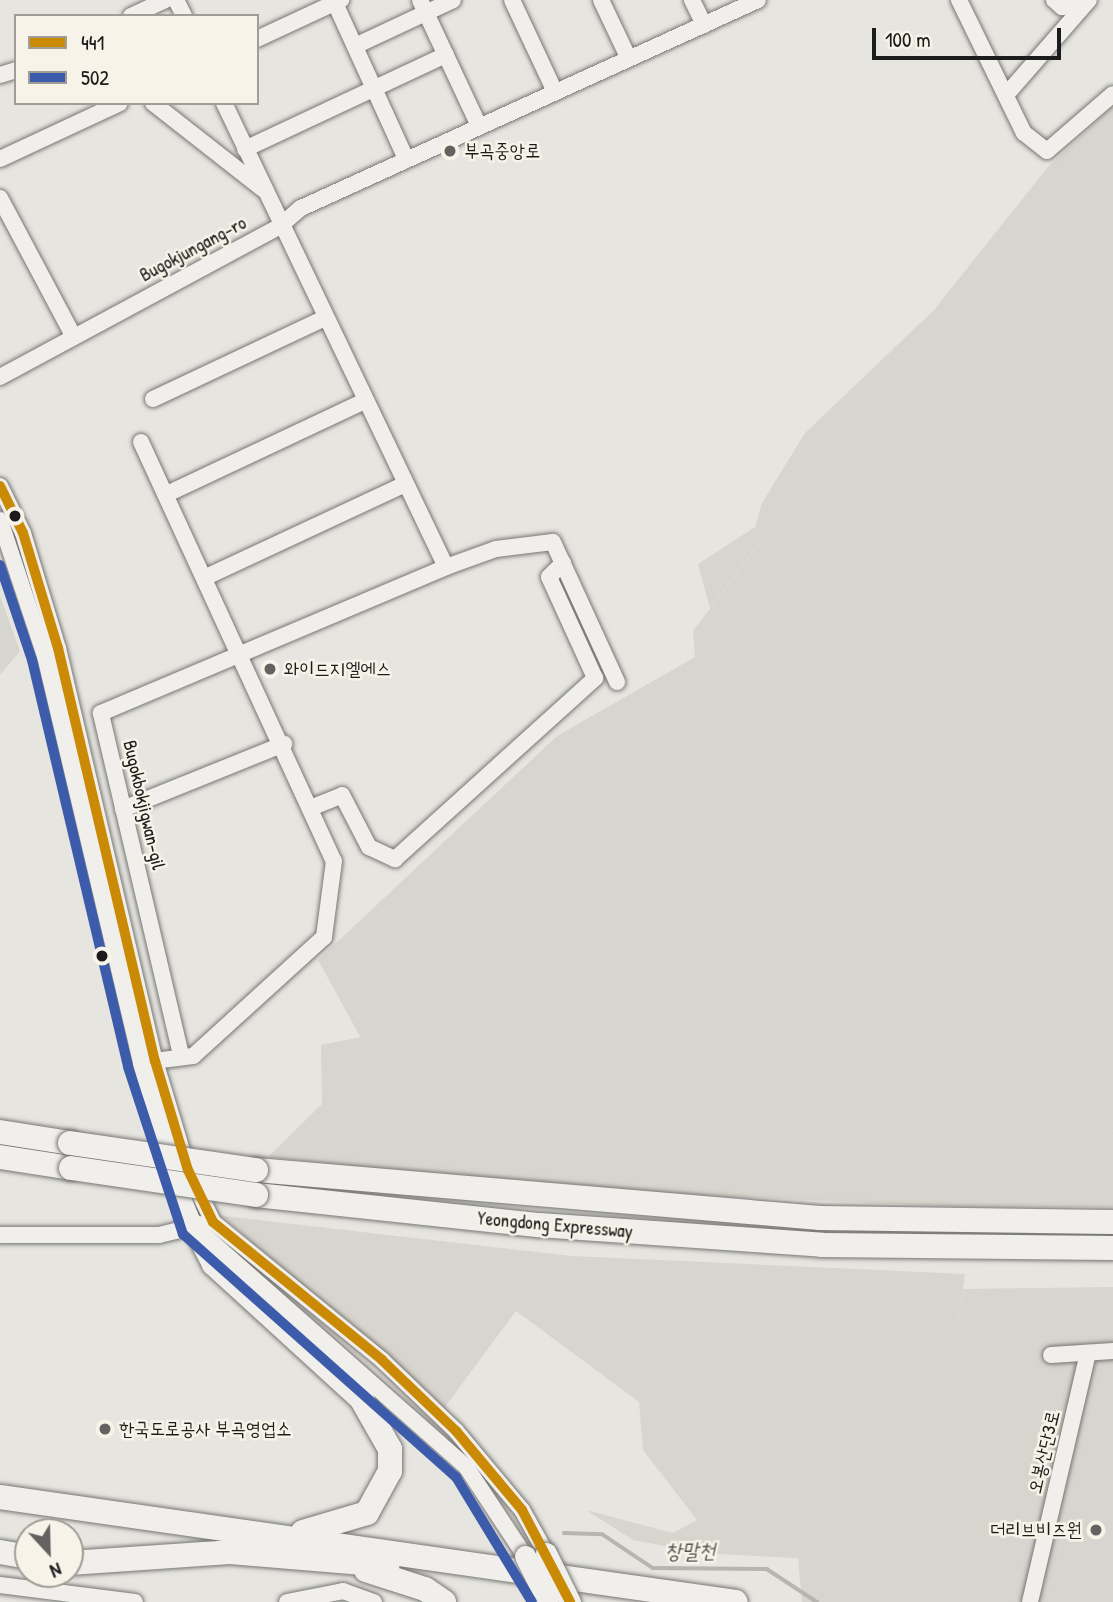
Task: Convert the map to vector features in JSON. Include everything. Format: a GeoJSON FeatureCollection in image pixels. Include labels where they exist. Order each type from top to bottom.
{"type":"FeatureCollection","features":[{"type":"Feature","properties":{"kind":"highway","name":"Yeongdong Expressway"},"geometry":{"type":"LineString","coordinates":[[0,1132],[256,1170],[820,1218],[1113,1222]]}},
{"type":"Feature","properties":{"kind":"highway","name":"Yeongdong Expressway"},"geometry":{"type":"LineString","coordinates":[[0,1157],[256,1195],[539,1225],[822,1245],[1113,1248]]}},
{"type":"Feature","properties":{"kind":"highway"},"geometry":{"type":"LineString","coordinates":[[0,1167],[71,1168]]}},
{"type":"Feature","properties":{"kind":"highway"},"geometry":{"type":"LineString","coordinates":[[204,1224],[214,1264],[361,1398],[390,1450],[390,1471],[367,1513],[285,1535]]}},
{"type":"Feature","properties":{"kind":"highway"},"geometry":{"type":"LineString","coordinates":[[0,1497],[285,1535],[737,1602]]}},
{"type":"Feature","properties":{"kind":"highway"},"geometry":{"type":"LineString","coordinates":[[84,1562],[230,1552],[687,1602]]}},
{"type":"Feature","properties":{"kind":"highway"},"geometry":{"type":"LineString","coordinates":[[338,1562],[425,1588],[444,1602]]}},
{"type":"Feature","properties":{"kind":"main road"},"geometry":{"type":"LineString","coordinates":[[546,1553],[569,1602]]}},
{"type":"Feature","properties":{"kind":"main road"},"geometry":{"type":"LineString","coordinates":[[525,1556],[548,1602]]}},
{"type":"Feature","properties":{"kind":"street"},"geometry":{"type":"LineString","coordinates":[[135,14],[165,0]]}},
{"type":"Feature","properties":{"kind":"street"},"geometry":{"type":"LineString","coordinates":[[355,46],[423,6],[453,0]]}},
{"type":"Feature","properties":{"kind":"street"},"geometry":{"type":"LineString","coordinates":[[512,0],[555,92]]}},
{"type":"Feature","properties":{"kind":"street"},"geometry":{"type":"LineString","coordinates":[[601,0],[629,59]]}},
{"type":"Feature","properties":{"kind":"street"},"geometry":{"type":"LineString","coordinates":[[692,0],[704,24]]}},
{"type":"Feature","properties":{"kind":"street","name":"Bugokjungang-ro"},"geometry":{"type":"LineString","coordinates":[[0,377],[280,226],[301,208],[758,0]]}},
{"type":"Feature","properties":{"kind":"street"},"geometry":{"type":"LineString","coordinates":[[960,0],[1024,133],[1047,151],[1113,94]]}},
{"type":"Feature","properties":{"kind":"street"},"geometry":{"type":"LineString","coordinates":[[1054,0],[1062,7],[1082,0]]}},
{"type":"Feature","properties":{"kind":"street"},"geometry":{"type":"LineString","coordinates":[[1006,95],[1082,0]]}},
{"type":"Feature","properties":{"kind":"street"},"geometry":{"type":"LineString","coordinates":[[259,38],[338,1],[355,46],[406,159]]}},
{"type":"Feature","properties":{"kind":"street"},"geometry":{"type":"LineString","coordinates":[[423,6],[479,126]]}},
{"type":"Feature","properties":{"kind":"street"},"geometry":{"type":"LineString","coordinates":[[245,149],[446,55]]}},
{"type":"Feature","properties":{"kind":"street"},"geometry":{"type":"LineString","coordinates":[[0,159],[116,105]]}},
{"type":"Feature","properties":{"kind":"street"},"geometry":{"type":"LineString","coordinates":[[156,105],[264,190]]}},
{"type":"Feature","properties":{"kind":"street"},"geometry":{"type":"LineString","coordinates":[[225,105],[280,226],[446,567]]}},
{"type":"Feature","properties":{"kind":"street"},"geometry":{"type":"LineString","coordinates":[[0,198],[74,337]]}},
{"type":"Feature","properties":{"kind":"street"},"geometry":{"type":"LineString","coordinates":[[153,399],[325,318]]}},
{"type":"Feature","properties":{"kind":"street"},"geometry":{"type":"LineString","coordinates":[[167,494],[365,401]]}},
{"type":"Feature","properties":{"kind":"street"},"geometry":{"type":"LineString","coordinates":[[141,442],[284,744],[334,861],[324,937],[193,1056],[181,1055],[148,1062]]}},
{"type":"Feature","properties":{"kind":"street"},"geometry":{"type":"LineString","coordinates":[[206,577],[405,484]]}},
{"type":"Feature","properties":{"kind":"street"},"geometry":{"type":"LineString","coordinates":[[0,486],[23,533],[58,648],[170,1169],[204,1224],[460,1461],[525,1556]]}},
{"type":"Feature","properties":{"kind":"street"},"geometry":{"type":"LineString","coordinates":[[0,520],[46,656],[148,1062]]}},
{"type":"Feature","properties":{"kind":"street"},"geometry":{"type":"LineString","coordinates":[[242,653],[446,567],[496,549],[553,542],[617,682]]}},
{"type":"Feature","properties":{"kind":"street"},"geometry":{"type":"LineString","coordinates":[[313,807],[342,795],[369,847],[395,859],[595,678],[550,577],[563,563]]}},
{"type":"Feature","properties":{"kind":"street","name":"Bugokbokjigwan-gil"},"geometry":{"type":"LineString","coordinates":[[181,1055],[101,713],[242,653]]}},
{"type":"Feature","properties":{"kind":"street"},"geometry":{"type":"LineString","coordinates":[[123,809],[284,744]]}},
{"type":"Feature","properties":{"kind":"street"},"geometry":{"type":"LineString","coordinates":[[0,1235],[159,1235],[204,1224]]}},
{"type":"Feature","properties":{"kind":"street"},"geometry":{"type":"LineString","coordinates":[[204,1224],[382,1360],[456,1431],[522,1510],[546,1553]]}},
{"type":"Feature","properties":{"kind":"street"},"geometry":{"type":"LineString","coordinates":[[1051,1355],[1113,1351]]}},
{"type":"Feature","properties":{"kind":"street","name":"오봉산단3로"},"geometry":{"type":"LineString","coordinates":[[1030,1602],[1088,1353]]}},
{"type":"Feature","properties":{"kind":"street"},"geometry":{"type":"LineString","coordinates":[[3,1585],[14,1602]]}},
{"type":"Feature","properties":{"kind":"street"},"geometry":{"type":"LineString","coordinates":[[3,1585],[135,1602]]}},
{"type":"Feature","properties":{"kind":"street"},"geometry":{"type":"LineString","coordinates":[[287,1602],[343,1591],[374,1602]]}},
{"type":"Feature","properties":{"kind":"shaded area"},"geometry":{"type":"Polygon","coordinates":[[[1113,106],[1113,166],[1095,177],[929,366],[885,378],[710,608],[698,564],[755,527],[762,503],[805,433],[934,310],[1047,168],[1113,106]]]}},
{"type":"Feature","properties":{"kind":"shaded area"},"geometry":{"type":"Polygon","coordinates":[[[1113,166],[1113,1131],[1055,1061],[960,1084],[823,1034],[631,1034],[577,1067],[378,1069],[318,960],[557,736],[695,657],[693,631],[885,378],[929,366],[1095,177],[1113,166]]]}},
{"type":"Feature","properties":{"kind":"shaded area"},"geometry":{"type":"Polygon","coordinates":[[[0,596],[20,651],[0,675],[0,596]]]}},
{"type":"Feature","properties":{"kind":"shaded area"},"geometry":{"type":"Polygon","coordinates":[[[687,1029],[823,1034],[960,1084],[1055,1060],[1113,1131],[1113,1207],[945,1206],[557,1189],[268,1157],[322,1104],[321,1045],[361,1037],[379,1069],[577,1067],[631,1034],[687,1029]]]}},
{"type":"Feature","properties":{"kind":"shaded area"},"geometry":{"type":"Polygon","coordinates":[[[223,1216],[572,1256],[965,1274],[956,1338],[1013,1378],[1041,1455],[1030,1521],[916,1565],[702,1553],[633,1540],[586,1510],[673,1533],[697,1520],[643,1450],[639,1402],[516,1311],[442,1411],[223,1216]]]}},
{"type":"Feature","properties":{"kind":"shaded area"},"geometry":{"type":"Polygon","coordinates":[[[1113,1287],[1113,1602],[802,1602],[798,1556],[916,1565],[1013,1378],[956,1338],[963,1289],[1113,1287]]]}},
{"type":"Feature","properties":{"kind":"waterway","name":"창말천"},"geometry":{"type":"LineString","coordinates":[[564,1533],[602,1534],[653,1568],[767,1569],[817,1602]]}},
{"type":"Feature","properties":{"kind":"transit line","name":"441"},"geometry":{"type":"LineString","coordinates":[[0,486],[23,533],[58,648],[155,1061],[188,1170],[213,1222],[382,1360],[456,1431],[522,1510],[570,1602]]}},
{"type":"Feature","properties":{"kind":"transit line","name":"502"},"geometry":{"type":"LineString","coordinates":[[0,565],[32,660],[128,1067],[183,1234],[456,1477],[532,1602]]}},
{"type":"Feature","properties":{"kind":"place","name":"부곡중앙로"},"geometry":{"type":"Point","coordinates":[450,151]}},
{"type":"Feature","properties":{"kind":"place","name":"와이드지엘에스"},"geometry":{"type":"Point","coordinates":[270,669]}},
{"type":"Feature","properties":{"kind":"place","name":"한국도로공사 부곡영업소"},"geometry":{"type":"Point","coordinates":[105,1429]}},
{"type":"Feature","properties":{"kind":"place","name":"더리브비즈원"},"geometry":{"type":"Point","coordinates":[1096,1530]}}]}
